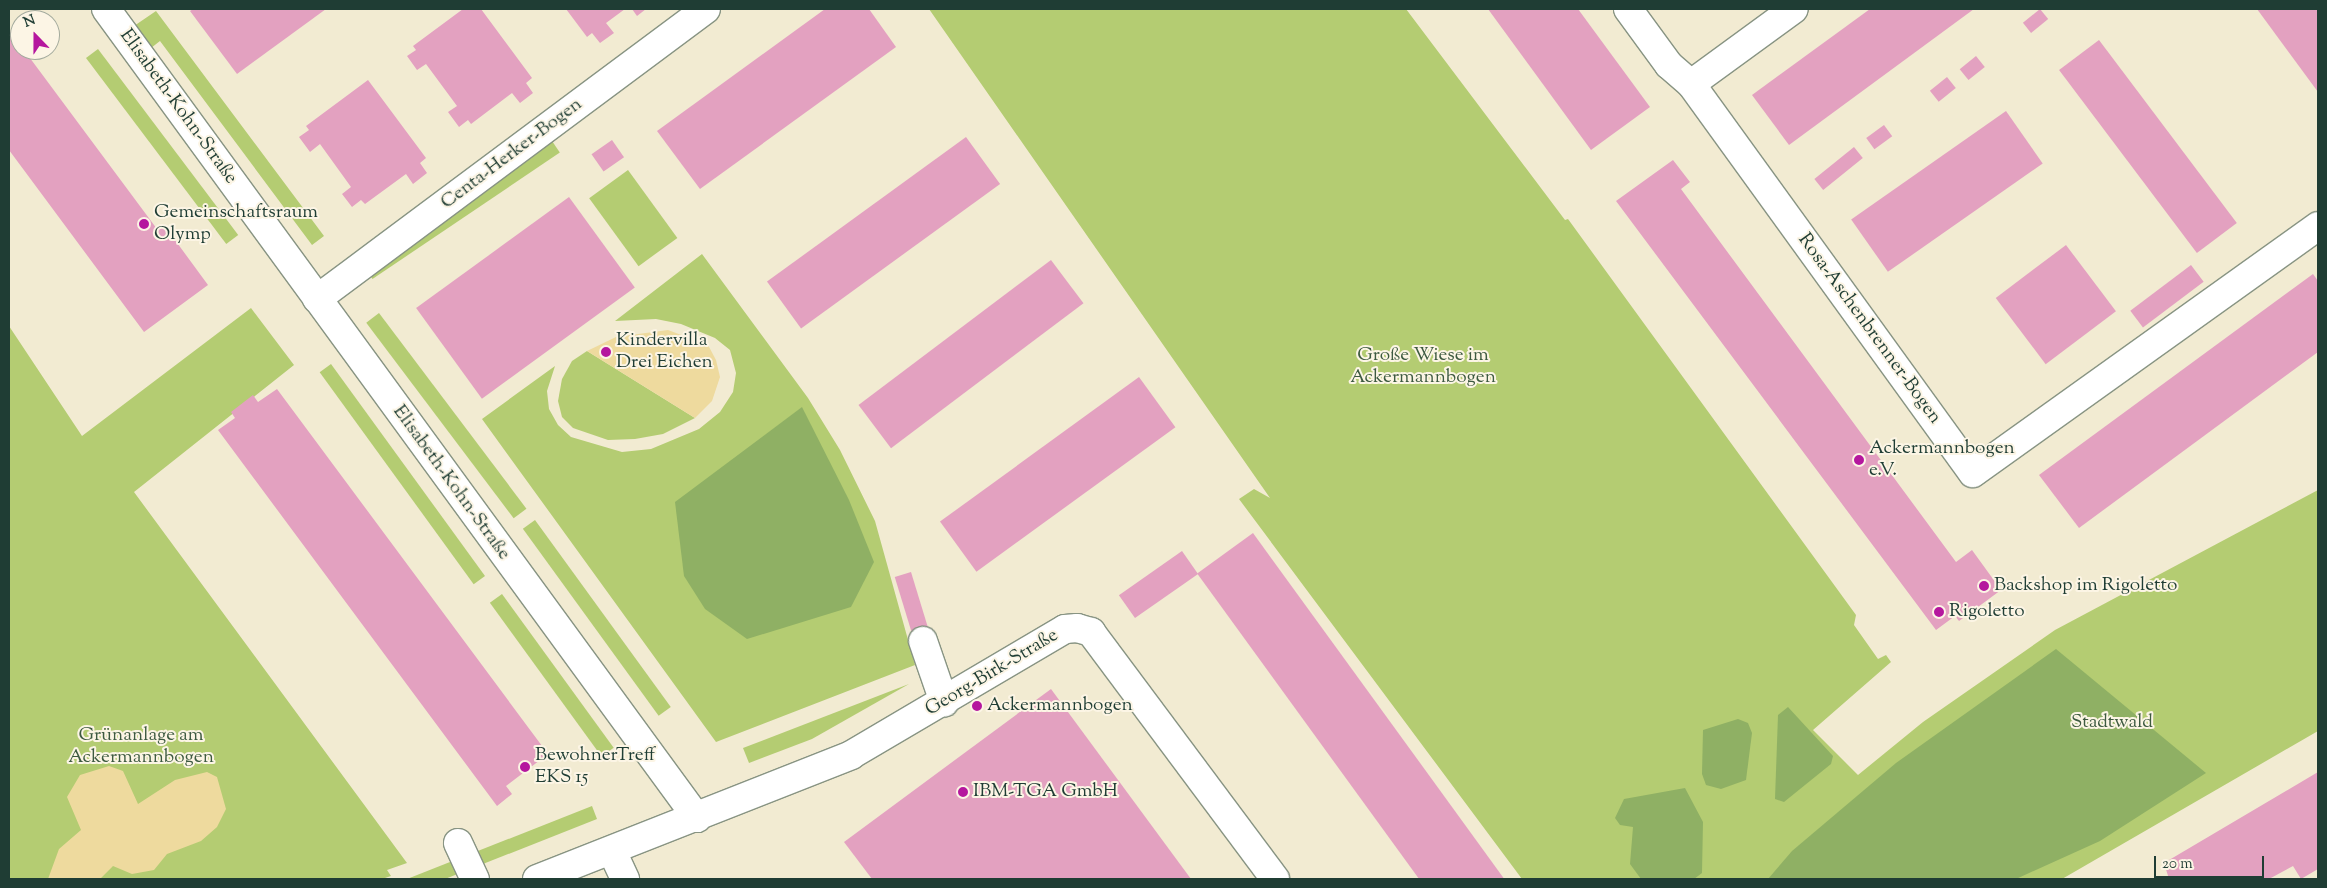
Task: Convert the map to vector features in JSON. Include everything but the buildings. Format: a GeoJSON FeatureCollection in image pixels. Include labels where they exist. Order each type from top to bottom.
{"type":"FeatureCollection","features":[{"type":"Feature","properties":{"kind":"street","name":"Centa-Herker-Bogen"},"geometry":{"type":"LineString","coordinates":[[317,299],[706,9]]}},
{"type":"Feature","properties":{"kind":"street"},"geometry":{"type":"LineString","coordinates":[[1628,9],[1669,65],[1691,84],[1794,9]]}},
{"type":"Feature","properties":{"kind":"street","name":"Elisabeth-Kohn-Straße"},"geometry":{"type":"LineString","coordinates":[[115,12],[317,299],[697,818]]}},
{"type":"Feature","properties":{"kind":"street","name":"Rosa-Aschenbrenner-Bogen"},"geometry":{"type":"LineString","coordinates":[[1691,84],[1974,473],[2318,226]]}},
{"type":"Feature","properties":{"kind":"street","name":"Georg-Birk-Straße"},"geometry":{"type":"LineString","coordinates":[[697,818],[851,755],[944,702],[1065,629],[1077,628],[1091,632],[1275,879]]}},
{"type":"Feature","properties":{"kind":"street"},"geometry":{"type":"LineString","coordinates":[[923,641],[944,702]]}},
{"type":"Feature","properties":{"kind":"street"},"geometry":{"type":"LineString","coordinates":[[537,879],[697,818]]}},
{"type":"Feature","properties":{"kind":"street"},"geometry":{"type":"LineString","coordinates":[[458,843],[475,879]]}},
{"type":"Feature","properties":{"kind":"street"},"geometry":{"type":"LineString","coordinates":[[612,850],[625,879]]}},
{"type":"Feature","properties":{"kind":"green space","name":"Große Wiese im Ackermannbogen"},"geometry":{"type":"Polygon","coordinates":[[[929,9],[1406,9],[1565,220],[1568,219],[1856,615],[1854,625],[1878,659],[1886,655],[1891,662],[1813,730],[1858,775],[1923,722],[2055,630],[2318,490],[2318,731],[2062,879],[1522,879],[1239,499],[1254,489],[1270,498],[929,9]]]}},
{"type":"Feature","properties":{"kind":"green space"},"geometry":{"type":"Polygon","coordinates":[[[156,11],[324,236],[312,245],[160,41],[151,48],[134,26],[156,11]]]}},
{"type":"Feature","properties":{"kind":"green space"},"geometry":{"type":"Polygon","coordinates":[[[98,49],[238,235],[226,244],[86,58],[98,49]]]}},
{"type":"Feature","properties":{"kind":"green space"},"geometry":{"type":"Polygon","coordinates":[[[552,141],[560,153],[372,279],[365,267],[552,141]]]}},
{"type":"Feature","properties":{"kind":"green space"},"geometry":{"type":"Polygon","coordinates":[[[628,170],[677,238],[639,266],[589,198],[628,170]]]}},
{"type":"Feature","properties":{"kind":"green space"},"geometry":{"type":"Polygon","coordinates":[[[702,254],[808,398],[840,450],[875,521],[915,665],[716,742],[482,419],[555,366],[547,391],[549,409],[558,425],[571,437],[622,452],[651,449],[699,429],[720,412],[733,392],[736,373],[730,350],[715,338],[681,324],[656,319],[615,321],[702,254]]]}},
{"type":"Feature","properties":{"kind":"green space","name":"Grünanlage am Ackermannbogen"},"geometry":{"type":"Polygon","coordinates":[[[251,308],[294,365],[134,492],[407,863],[387,870],[391,876],[382,879],[9,879],[9,326],[82,436],[251,308]]]}},
{"type":"Feature","properties":{"kind":"green space"},"geometry":{"type":"Polygon","coordinates":[[[379,313],[526,509],[514,518],[366,323],[379,313]]]}},
{"type":"Feature","properties":{"kind":"green space"},"geometry":{"type":"Polygon","coordinates":[[[587,351],[695,418],[663,434],[635,439],[608,440],[573,428],[562,417],[558,401],[562,379],[572,361],[587,351]]]}},
{"type":"Feature","properties":{"kind":"green space"},"geometry":{"type":"Polygon","coordinates":[[[331,364],[485,576],[474,584],[320,372],[331,364]]]}},
{"type":"Feature","properties":{"kind":"green space"},"geometry":{"type":"Polygon","coordinates":[[[802,407],[849,500],[874,562],[851,607],[747,639],[705,609],[684,576],[675,502],[802,407]]]}},
{"type":"Feature","properties":{"kind":"green space"},"geometry":{"type":"Polygon","coordinates":[[[535,520],[671,707],[659,716],[523,529],[535,520]]]}},
{"type":"Feature","properties":{"kind":"green space"},"geometry":{"type":"Polygon","coordinates":[[[502,594],[614,748],[602,757],[490,603],[502,594]]]}},
{"type":"Feature","properties":{"kind":"green space","name":"Stadtwald"},"geometry":{"type":"Polygon","coordinates":[[[2056,649],[2206,773],[2100,841],[2016,879],[1768,879],[1792,851],[1896,763],[2056,649]]]}},
{"type":"Feature","properties":{"kind":"green space"},"geometry":{"type":"Polygon","coordinates":[[[909,684],[812,739],[749,763],[743,748],[909,684]]]}},
{"type":"Feature","properties":{"kind":"green space"},"geometry":{"type":"Polygon","coordinates":[[[1788,707],[1833,756],[1831,764],[1784,802],[1775,799],[1778,715],[1788,707]]]}},
{"type":"Feature","properties":{"kind":"green space"},"geometry":{"type":"Polygon","coordinates":[[[1738,719],[1748,723],[1752,733],[1746,780],[1721,789],[1706,785],[1702,774],[1703,730],[1738,719]]]}},
{"type":"Feature","properties":{"kind":"green space"},"geometry":{"type":"Polygon","coordinates":[[[1685,788],[1703,822],[1702,873],[1694,879],[1641,879],[1630,864],[1633,827],[1620,825],[1615,818],[1624,799],[1685,788]]]}},
{"type":"Feature","properties":{"kind":"green space"},"geometry":{"type":"Polygon","coordinates":[[[592,806],[597,819],[445,879],[407,879],[592,806]]]}},
{"type":"Feature","properties":{"kind":"sand"},"geometry":{"type":"Polygon","coordinates":[[[668,330],[708,345],[716,360],[720,377],[712,401],[695,418],[587,351],[616,337],[668,330]]]}},
{"type":"Feature","properties":{"kind":"sand"},"geometry":{"type":"Polygon","coordinates":[[[109,766],[123,771],[138,804],[175,780],[207,772],[217,777],[226,809],[217,827],[201,841],[167,854],[154,870],[132,874],[113,866],[100,879],[48,879],[59,849],[81,830],[67,797],[80,775],[109,766]]]}},
{"type":"Feature","properties":{"kind":"place","name":"Gemeinschaftsraum Olymp"},"geometry":{"type":"Point","coordinates":[144,224]}},
{"type":"Feature","properties":{"kind":"place","name":"Kindervilla Drei Eichen"},"geometry":{"type":"Point","coordinates":[606,352]}},
{"type":"Feature","properties":{"kind":"place","name":"Ackermannbogen e.V."},"geometry":{"type":"Point","coordinates":[1859,460]}},
{"type":"Feature","properties":{"kind":"place","name":"Backshop im Rigoletto"},"geometry":{"type":"Point","coordinates":[1984,586]}},
{"type":"Feature","properties":{"kind":"place","name":"Rigoletto"},"geometry":{"type":"Point","coordinates":[1939,612]}},
{"type":"Feature","properties":{"kind":"place","name":"Ackermannbogen"},"geometry":{"type":"Point","coordinates":[977,706]}},
{"type":"Feature","properties":{"kind":"place","name":"BewohnerTreff EKS 15"},"geometry":{"type":"Point","coordinates":[525,767]}},
{"type":"Feature","properties":{"kind":"place","name":"IBM-TGA GmbH"},"geometry":{"type":"Point","coordinates":[963,792]}}]}
